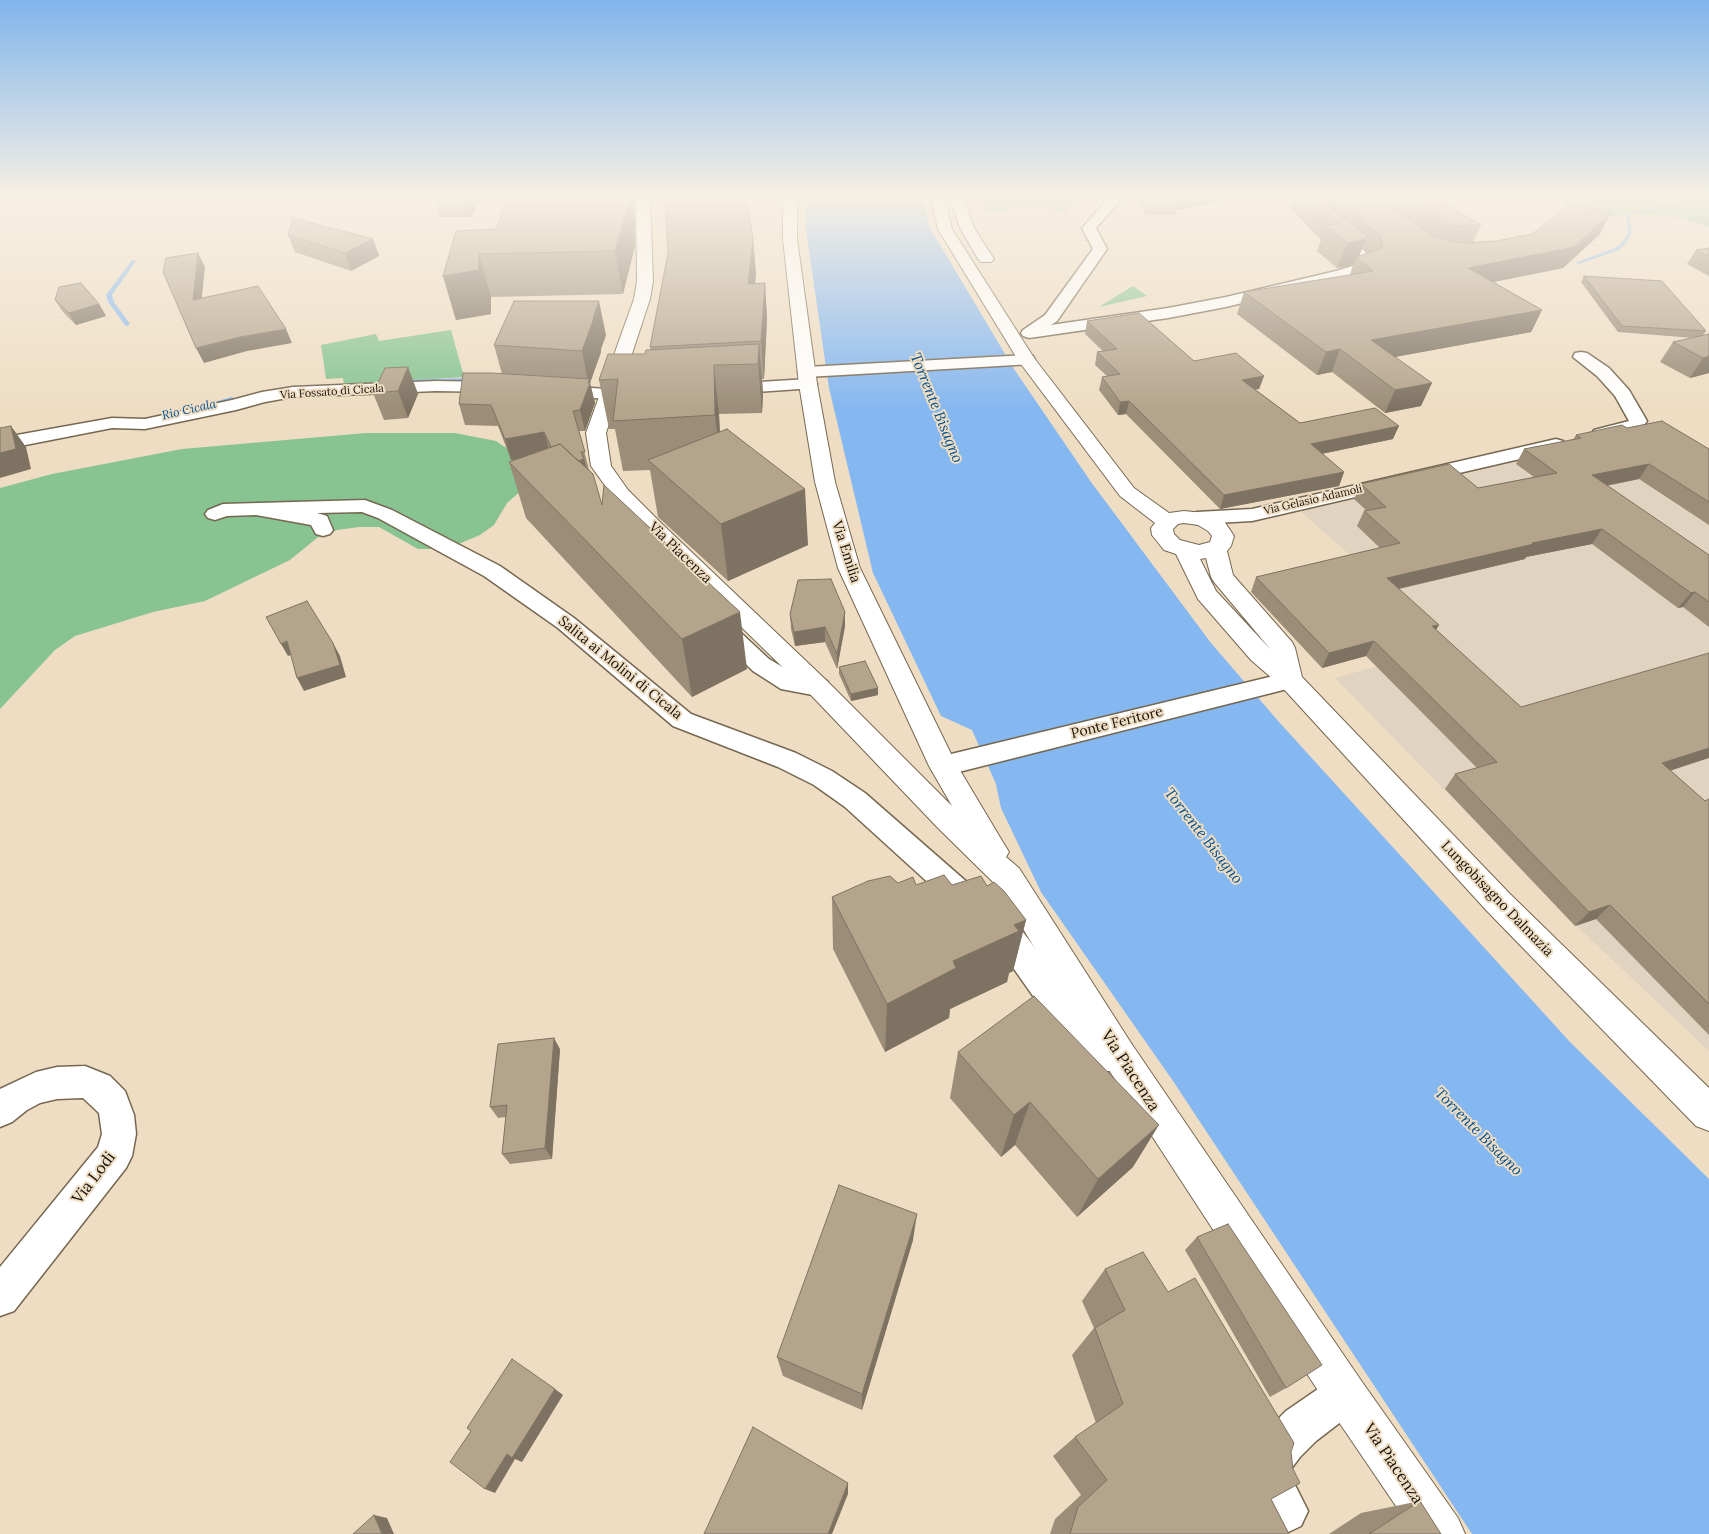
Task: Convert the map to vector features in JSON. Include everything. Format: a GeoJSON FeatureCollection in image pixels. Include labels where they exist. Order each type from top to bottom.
{"type":"FeatureCollection","features":[{"type":"Feature","properties":{"kind":"main road","name":"Via Piacenza"},"geometry":{"type":"LineString","coordinates":[[645,267],[645,281],[642,299],[596,433],[601,466],[621,494],[653,528],[818,687],[1008,877],[1119,1055],[1345,1394],[1442,1534]]}},
{"type":"Feature","properties":{"kind":"main road","name":"Via Emilia"},"geometry":{"type":"LineString","coordinates":[[795,267],[814,376],[825,482],[849,568],[943,766],[1008,877]]}},
{"type":"Feature","properties":{"kind":"main road"},"geometry":{"type":"LineString","coordinates":[[967,267],[1020,360],[1127,492],[1183,519],[1216,526],[1222,532],[1219,545],[1222,577],[1283,648],[1290,680]]}},
{"type":"Feature","properties":{"kind":"main road"},"geometry":{"type":"LineString","coordinates":[[1025,324],[1096,428],[1132,474],[1152,494],[1183,519]]}},
{"type":"Feature","properties":{"kind":"main road"},"geometry":{"type":"LineString","coordinates":[[1183,519],[1162,528],[1166,540],[1172,545],[1185,550],[1199,552],[1219,545]]}},
{"type":"Feature","properties":{"kind":"main road"},"geometry":{"type":"LineString","coordinates":[[1185,550],[1206,594],[1260,654],[1290,680]]}},
{"type":"Feature","properties":{"kind":"main road","name":"Lungobisagno Dalmazia"},"geometry":{"type":"LineString","coordinates":[[1290,680],[1498,902],[1709,1113]]}},
{"type":"Feature","properties":{"kind":"main road"},"geometry":{"type":"LineString","coordinates":[[896,766],[943,766]]}},
{"type":"Feature","properties":{"kind":"street"},"geometry":{"type":"LineString","coordinates":[[1025,324],[1051,318],[1088,267]]}},
{"type":"Feature","properties":{"kind":"street"},"geometry":{"type":"LineString","coordinates":[[1025,324],[1226,302],[1340,275],[1364,267]]}},
{"type":"Feature","properties":{"kind":"street","name":"Via Gelasio Adamoli"},"geometry":{"type":"LineString","coordinates":[[1183,519],[1252,515],[1634,427],[1638,421],[1623,394],[1603,372],[1581,358]]}},
{"type":"Feature","properties":{"kind":"street"},"geometry":{"type":"LineString","coordinates":[[714,389],[814,376],[1020,360]]}},
{"type":"Feature","properties":{"kind":"street","name":"Via Fossato di Cicala"},"geometry":{"type":"LineString","coordinates":[[0,444],[112,423],[145,424],[236,405],[262,397],[293,392],[473,385],[510,388]]}},
{"type":"Feature","properties":{"kind":"street"},"geometry":{"type":"LineString","coordinates":[[538,390],[609,394],[657,392]]}},
{"type":"Feature","properties":{"kind":"street","name":"Salita ai Molini di Cicala"},"geometry":{"type":"LineString","coordinates":[[214,514],[224,510],[366,506],[500,576],[566,623],[682,720],[787,760],[824,778],[855,800],[1006,933],[1083,1039],[1101,1056],[1119,1055]]}},
{"type":"Feature","properties":{"kind":"street","name":"Salita ai Molini di Cicala"},"geometry":{"type":"LineString","coordinates":[[262,509],[264,512],[320,520],[323,530]]}},
{"type":"Feature","properties":{"kind":"street","name":"Via Gelasio Adamoli"},"geometry":{"type":"LineString","coordinates":[[1219,545],[1237,525],[1252,515]]}},
{"type":"Feature","properties":{"kind":"street"},"geometry":{"type":"LineString","coordinates":[[704,610],[761,665],[790,683],[818,687]]}},
{"type":"Feature","properties":{"kind":"street","name":"Ponte Feritore"},"geometry":{"type":"LineString","coordinates":[[943,766],[1290,680]]}},
{"type":"Feature","properties":{"kind":"street","name":"Via Lodi"},"geometry":{"type":"LineString","coordinates":[[0,1110],[15,1098],[36,1088],[57,1083],[85,1082],[98,1088],[113,1104],[117,1115],[119,1134],[114,1156],[0,1297]]}},
{"type":"Feature","properties":{"kind":"street"},"geometry":{"type":"LineString","coordinates":[[1286,1511],[1270,1484],[1270,1470],[1276,1455],[1285,1442],[1301,1426],[1345,1394]]}},
{"type":"Feature","properties":{"kind":"shaded area"},"geometry":{"type":"Polygon","coordinates":[[[1650,430],[1709,468],[1709,1051],[1585,934],[1335,678],[1452,645],[1301,512],[1322,504],[1650,430]]]}},
{"type":"Feature","properties":{"kind":"green space"},"geometry":{"type":"Polygon","coordinates":[[[1133,286],[1147,296],[1099,307],[1133,286]]]}},
{"type":"Feature","properties":{"kind":"green space"},"geometry":{"type":"Polygon","coordinates":[[[451,330],[464,377],[344,385],[343,378],[326,379],[321,345],[376,334],[379,341],[451,330]]]}},
{"type":"Feature","properties":{"kind":"green space"},"geometry":{"type":"Polygon","coordinates":[[[366,433],[455,433],[496,441],[532,465],[529,484],[507,503],[494,525],[480,535],[461,543],[440,549],[418,549],[379,527],[337,530],[317,538],[290,560],[205,601],[153,612],[75,636],[55,650],[0,709],[0,488],[52,474],[182,449],[366,433]]]}},
{"type":"Feature","properties":{"kind":"water","name":"Torrente Bisagno"},"geometry":{"type":"Polygon","coordinates":[[[811,267],[953,267],[1014,369],[1091,482],[1211,643],[1279,722],[1570,1042],[1709,1179],[1709,1534],[1472,1534],[1173,1081],[1041,892],[1001,808],[996,784],[972,730],[941,716],[873,573],[829,388],[811,267]]]}},
{"type":"Feature","properties":{"kind":"building"},"geometry":{"type":"Polygon","coordinates":[[[164,267],[197,267],[193,300],[258,286],[286,329],[240,337],[196,348],[163,272],[164,267]]]}},
{"type":"Feature","properties":{"kind":"building"},"geometry":{"type":"Polygon","coordinates":[[[446,267],[479,267],[479,270],[443,276],[446,267]]]}},
{"type":"Feature","properties":{"kind":"building"},"geometry":{"type":"Polygon","coordinates":[[[665,267],[750,267],[748,284],[765,283],[761,341],[650,347],[665,267]]]}},
{"type":"Feature","properties":{"kind":"building"},"geometry":{"type":"Polygon","coordinates":[[[1368,267],[1475,267],[1468,268],[1542,310],[1371,340],[1432,383],[1395,390],[1340,349],[1326,352],[1244,292],[1373,271],[1368,267]]]}},
{"type":"Feature","properties":{"kind":"building"},"geometry":{"type":"Polygon","coordinates":[[[1584,276],[1662,281],[1706,331],[1622,326],[1584,276]]]}},
{"type":"Feature","properties":{"kind":"building"},"geometry":{"type":"Polygon","coordinates":[[[81,283],[99,304],[69,313],[55,300],[59,287],[81,283]]]}},
{"type":"Feature","properties":{"kind":"building"},"geometry":{"type":"Polygon","coordinates":[[[514,301],[599,301],[582,351],[494,345],[514,301]]]}},
{"type":"Feature","properties":{"kind":"building"},"geometry":{"type":"Polygon","coordinates":[[[1139,313],[1194,361],[1236,353],[1264,376],[1242,380],[1300,423],[1375,408],[1399,426],[1311,444],[1344,472],[1224,495],[1129,401],[1120,402],[1102,377],[1120,374],[1097,352],[1117,349],[1087,321],[1139,313]]]}},
{"type":"Feature","properties":{"kind":"building"},"geometry":{"type":"Polygon","coordinates":[[[1709,334],[1709,356],[1703,358],[1673,342],[1709,334]]]}},
{"type":"Feature","properties":{"kind":"building"},"geometry":{"type":"Polygon","coordinates":[[[759,344],[758,364],[714,365],[715,415],[613,421],[618,379],[599,380],[608,354],[645,354],[646,350],[759,344]]]}},
{"type":"Feature","properties":{"kind":"building"},"geometry":{"type":"Polygon","coordinates":[[[408,367],[398,391],[373,393],[385,368],[408,367]]]}},
{"type":"Feature","properties":{"kind":"building"},"geometry":{"type":"Polygon","coordinates":[[[463,373],[590,379],[580,410],[573,411],[585,452],[581,452],[584,459],[578,461],[560,444],[551,447],[544,432],[505,439],[491,405],[459,404],[463,373]]]}},
{"type":"Feature","properties":{"kind":"building"},"geometry":{"type":"Polygon","coordinates":[[[1662,421],[1709,449],[1709,502],[1649,464],[1592,475],[1709,555],[1709,602],[1695,592],[1691,593],[1602,529],[1532,543],[1534,544],[1387,578],[1439,625],[1432,626],[1521,707],[1709,653],[1709,748],[1662,763],[1705,801],[1709,799],[1709,1004],[1610,905],[1589,912],[1455,774],[1497,762],[1374,641],[1329,653],[1256,577],[1400,543],[1364,511],[1386,507],[1361,484],[1449,464],[1478,488],[1557,473],[1524,449],[1581,438],[1576,435],[1622,425],[1627,428],[1662,421]]]}},
{"type":"Feature","properties":{"kind":"building"},"geometry":{"type":"Polygon","coordinates":[[[11,426],[16,449],[0,453],[0,428],[11,426]]]}},
{"type":"Feature","properties":{"kind":"building"},"geometry":{"type":"Polygon","coordinates":[[[727,429],[805,489],[721,524],[648,460],[727,429]]]}},
{"type":"Feature","properties":{"kind":"building"},"geometry":{"type":"Polygon","coordinates":[[[560,444],[593,474],[602,505],[604,485],[740,612],[682,639],[509,462],[560,444]]]}},
{"type":"Feature","properties":{"kind":"building"},"geometry":{"type":"Polygon","coordinates":[[[831,579],[845,612],[837,654],[825,627],[794,632],[790,614],[798,580],[831,579]]]}},
{"type":"Feature","properties":{"kind":"building"},"geometry":{"type":"Polygon","coordinates":[[[307,601],[333,643],[340,665],[297,678],[287,641],[281,644],[266,617],[307,601]]]}},
{"type":"Feature","properties":{"kind":"building"},"geometry":{"type":"Polygon","coordinates":[[[865,661],[878,688],[851,694],[839,667],[865,661]]]}},
{"type":"Feature","properties":{"kind":"building"},"geometry":{"type":"Polygon","coordinates":[[[944,875],[952,885],[981,876],[987,886],[994,882],[1004,891],[1026,920],[1014,925],[1019,931],[953,961],[956,968],[887,1004],[832,897],[868,881],[890,876],[898,883],[913,877],[916,885],[944,875]]]}},
{"type":"Feature","properties":{"kind":"building"},"geometry":{"type":"Polygon","coordinates":[[[1034,996],[1159,1125],[1098,1179],[1030,1102],[1014,1115],[958,1052],[1034,996]]]}},
{"type":"Feature","properties":{"kind":"building"},"geometry":{"type":"Polygon","coordinates":[[[554,1038],[545,1148],[502,1154],[507,1105],[490,1107],[498,1044],[554,1038]]]}},
{"type":"Feature","properties":{"kind":"building"},"geometry":{"type":"Polygon","coordinates":[[[839,1185],[917,1214],[862,1394],[777,1357],[839,1185]]]}},
{"type":"Feature","properties":{"kind":"building"},"geometry":{"type":"Polygon","coordinates":[[[1228,1224],[1322,1365],[1286,1388],[1197,1237],[1228,1224]]]}},
{"type":"Feature","properties":{"kind":"building"},"geometry":{"type":"Polygon","coordinates":[[[1143,1252],[1168,1292],[1195,1278],[1294,1443],[1291,1452],[1293,1469],[1300,1483],[1271,1499],[1289,1534],[1070,1534],[1078,1507],[1107,1480],[1075,1437],[1123,1404],[1095,1328],[1125,1310],[1105,1269],[1143,1252]]]}},
{"type":"Feature","properties":{"kind":"building"},"geometry":{"type":"Polygon","coordinates":[[[512,1359],[555,1389],[512,1458],[507,1454],[485,1489],[450,1462],[471,1431],[467,1428],[512,1359]]]}},
{"type":"Feature","properties":{"kind":"building"},"geometry":{"type":"Polygon","coordinates":[[[753,1427],[848,1483],[828,1534],[704,1534],[753,1427]]]}},
{"type":"Feature","properties":{"kind":"building"},"geometry":{"type":"Polygon","coordinates":[[[1420,1501],[1441,1534],[1369,1534],[1420,1501]]]}},
{"type":"Feature","properties":{"kind":"building"},"geometry":{"type":"Polygon","coordinates":[[[374,1515],[382,1534],[353,1534],[374,1515]]]}},
{"type":"Feature","properties":{"kind":"waterway"},"geometry":{"type":"LineString","coordinates":[[127,324],[111,302],[109,295],[130,267]]}},
{"type":"Feature","properties":{"kind":"waterway","name":"Rio Cicala"},"geometry":{"type":"LineString","coordinates":[[401,382],[473,380]]}},
{"type":"Feature","properties":{"kind":"waterway","name":"Rio Cicala"},"geometry":{"type":"LineString","coordinates":[[188,410],[232,399]]}}]}
